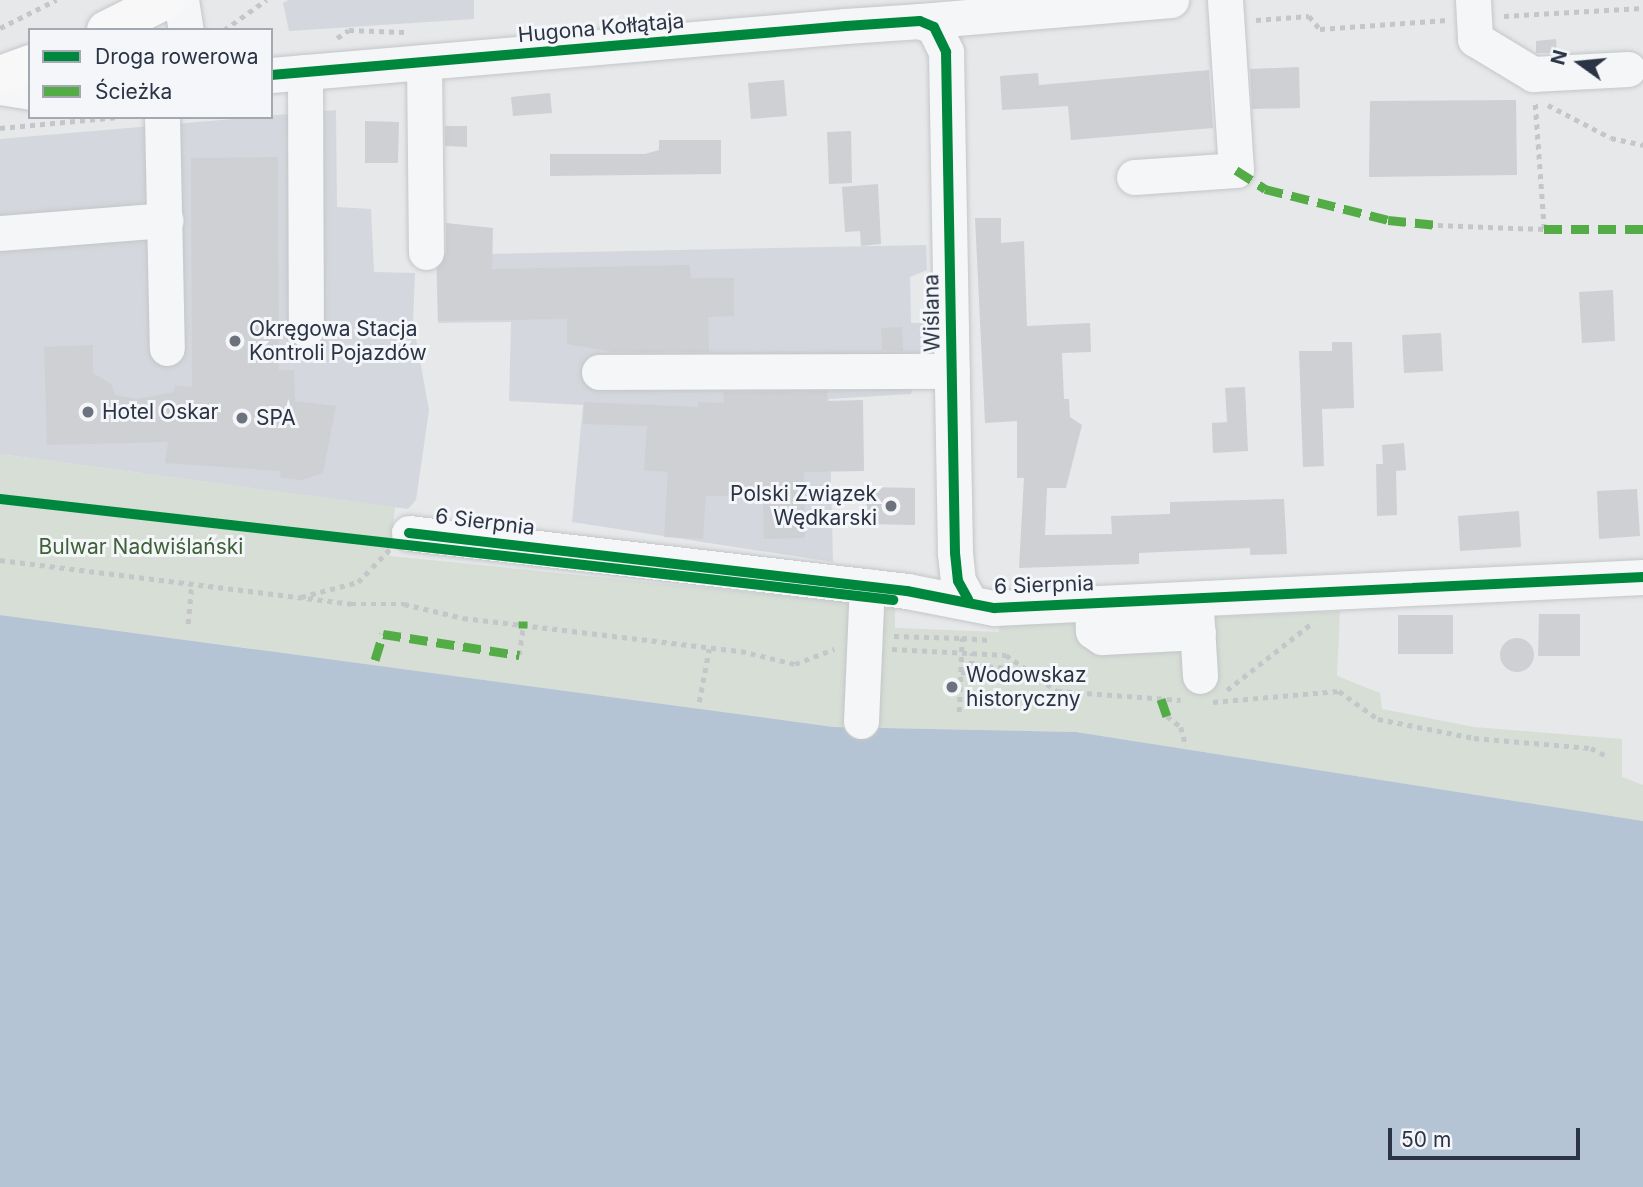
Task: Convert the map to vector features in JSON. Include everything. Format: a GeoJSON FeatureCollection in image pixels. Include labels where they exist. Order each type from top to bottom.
{"type":"FeatureCollection","features":[{"type":"Feature","properties":{"kind":"main road"},"geometry":{"type":"LineString","coordinates":[[0,75],[28,65]]}},
{"type":"Feature","properties":{"kind":"street"},"geometry":{"type":"LineString","coordinates":[[181,0],[186,28]]}},
{"type":"Feature","properties":{"kind":"street","name":"Hugona Kołłątaja"},"geometry":{"type":"LineString","coordinates":[[288,74],[424,62],[806,15],[927,24],[1064,4],[1171,0]]}},
{"type":"Feature","properties":{"kind":"street"},"geometry":{"type":"LineString","coordinates":[[1474,9],[1475,39],[1534,74],[1628,69]]}},
{"type":"Feature","properties":{"kind":"street"},"geometry":{"type":"LineString","coordinates":[[1135,177],[1236,170],[1225,11]]}},
{"type":"Feature","properties":{"kind":"street","name":"Wiślana"},"geometry":{"type":"LineString","coordinates":[[927,24],[946,52],[955,553],[958,581],[968,599]]}},
{"type":"Feature","properties":{"kind":"street"},"geometry":{"type":"LineString","coordinates":[[424,62],[426,252]]}},
{"type":"Feature","properties":{"kind":"street"},"geometry":{"type":"LineString","coordinates":[[288,74],[306,329]]}},
{"type":"Feature","properties":{"kind":"street"},"geometry":{"type":"LineString","coordinates":[[0,87],[28,92]]}},
{"type":"Feature","properties":{"kind":"street"},"geometry":{"type":"LineString","coordinates":[[162,119],[167,348]]}},
{"type":"Feature","properties":{"kind":"street"},"geometry":{"type":"LineString","coordinates":[[0,233],[165,220]]}},
{"type":"Feature","properties":{"kind":"street"},"geometry":{"type":"LineString","coordinates":[[599,372],[952,371]]}},
{"type":"Feature","properties":{"kind":"street","name":"6 Sierpnia"},"geometry":{"type":"LineString","coordinates":[[404,542],[867,586],[968,599],[994,608],[1643,577]]}},
{"type":"Feature","properties":{"kind":"street"},"geometry":{"type":"LineString","coordinates":[[860,721],[877,637],[867,586]]}},
{"type":"Feature","properties":{"kind":"street"},"geometry":{"type":"LineString","coordinates":[[1196,598],[1199,695]]}},
{"type":"Feature","properties":{"kind":"street"},"geometry":{"type":"LineString","coordinates":[[1092,603],[1093,631],[1102,637],[1198,632]]}},
{"type":"Feature","properties":{"kind":"path"},"geometry":{"type":"LineString","coordinates":[[0,28],[56,0]]}},
{"type":"Feature","properties":{"kind":"path"},"geometry":{"type":"LineString","coordinates":[[228,28],[267,0]]}},
{"type":"Feature","properties":{"kind":"path"},"geometry":{"type":"LineString","coordinates":[[1225,11],[1309,16],[1320,29],[1474,9],[1643,8]]}},
{"type":"Feature","properties":{"kind":"path"},"geometry":{"type":"LineString","coordinates":[[1437,225],[1544,229],[1535,97],[1611,138],[1643,145]]}},
{"type":"Feature","properties":{"kind":"path"},"geometry":{"type":"LineString","coordinates":[[0,128],[97,119]]}},
{"type":"Feature","properties":{"kind":"path"},"geometry":{"type":"LineString","coordinates":[[369,543],[404,542]]}},
{"type":"Feature","properties":{"kind":"path"},"geometry":{"type":"LineString","coordinates":[[301,597],[358,582],[404,542]]}},
{"type":"Feature","properties":{"kind":"path"},"geometry":{"type":"LineString","coordinates":[[0,560],[191,586],[404,604],[463,618],[709,649],[795,664],[877,637],[992,640]]}},
{"type":"Feature","properties":{"kind":"path"},"geometry":{"type":"LineString","coordinates":[[188,624],[191,586]]}},
{"type":"Feature","properties":{"kind":"path"},"geometry":{"type":"LineString","coordinates":[[1199,695],[1315,621]]}},
{"type":"Feature","properties":{"kind":"path"},"geometry":{"type":"LineString","coordinates":[[519,655],[523,628]]}},
{"type":"Feature","properties":{"kind":"path"},"geometry":{"type":"LineString","coordinates":[[877,637],[962,653],[1016,658],[1057,691],[1199,695],[1339,691],[1378,719],[1474,738],[1591,748],[1607,756]]}},
{"type":"Feature","properties":{"kind":"path"},"geometry":{"type":"LineString","coordinates":[[959,712],[962,638]]}},
{"type":"Feature","properties":{"kind":"path"},"geometry":{"type":"LineString","coordinates":[[699,702],[709,649]]}},
{"type":"Feature","properties":{"kind":"path"},"geometry":{"type":"LineString","coordinates":[[961,672],[1003,675],[1003,668],[971,666],[972,653]]}},
{"type":"Feature","properties":{"kind":"path"},"geometry":{"type":"LineString","coordinates":[[1167,716],[1181,727],[1186,746]]}},
{"type":"Feature","properties":{"kind":"shaded area"},"geometry":{"type":"Polygon","coordinates":[[[288,0],[474,0],[474,19],[289,31],[283,3],[288,0]]]}},
{"type":"Feature","properties":{"kind":"shaded area"},"geometry":{"type":"Polygon","coordinates":[[[336,110],[337,207],[371,209],[374,272],[415,273],[413,322],[429,410],[416,500],[408,509],[0,454],[0,139],[232,119],[273,119],[273,115],[336,110]]]}},
{"type":"Feature","properties":{"kind":"shaded area"},"geometry":{"type":"Polygon","coordinates":[[[926,245],[927,270],[910,277],[911,323],[928,323],[928,348],[922,351],[911,394],[829,399],[833,562],[572,522],[583,405],[509,401],[511,322],[438,323],[436,255],[926,245]]]}},
{"type":"Feature","properties":{"kind":"green space","name":"Bulwar Nadwiślański"},"geometry":{"type":"Polygon","coordinates":[[[0,454],[395,507],[390,556],[895,607],[895,628],[999,632],[1000,626],[1340,611],[1337,676],[1380,693],[1382,709],[1474,727],[1622,739],[1622,777],[1643,785],[1643,821],[1076,732],[835,727],[0,615],[0,454]]]}},
{"type":"Feature","properties":{"kind":"water"},"geometry":{"type":"Polygon","coordinates":[[[0,615],[834,727],[1076,732],[1643,821],[1643,1187],[0,1187],[0,615]]]}},
{"type":"Feature","properties":{"kind":"building"},"geometry":{"type":"Polygon","coordinates":[[[1556,39],[1557,53],[1536,53],[1536,41],[1556,39]]]}},
{"type":"Feature","properties":{"kind":"building"},"geometry":{"type":"Polygon","coordinates":[[[1299,67],[1300,108],[1252,109],[1250,69],[1299,67]]]}},
{"type":"Feature","properties":{"kind":"building"},"geometry":{"type":"Polygon","coordinates":[[[1209,70],[1213,128],[1071,140],[1068,106],[1002,110],[1000,76],[1038,73],[1039,85],[1209,70]]]}},
{"type":"Feature","properties":{"kind":"building"},"geometry":{"type":"Polygon","coordinates":[[[784,80],[787,116],[751,119],[748,83],[784,80]]]}},
{"type":"Feature","properties":{"kind":"building"},"geometry":{"type":"Polygon","coordinates":[[[550,93],[552,113],[513,116],[511,97],[550,93]]]}},
{"type":"Feature","properties":{"kind":"building"},"geometry":{"type":"Polygon","coordinates":[[[1516,100],[1517,175],[1369,177],[1370,101],[1516,100]]]}},
{"type":"Feature","properties":{"kind":"building"},"geometry":{"type":"Polygon","coordinates":[[[365,121],[399,122],[398,163],[365,163],[365,121]]]}},
{"type":"Feature","properties":{"kind":"building"},"geometry":{"type":"Polygon","coordinates":[[[445,126],[467,126],[467,147],[445,146],[445,126]]]}},
{"type":"Feature","properties":{"kind":"building"},"geometry":{"type":"Polygon","coordinates":[[[851,131],[852,183],[829,184],[827,132],[851,131]]]}},
{"type":"Feature","properties":{"kind":"building"},"geometry":{"type":"Polygon","coordinates":[[[659,140],[721,140],[721,174],[550,176],[550,154],[645,154],[659,150],[659,140]]]}},
{"type":"Feature","properties":{"kind":"building"},"geometry":{"type":"Polygon","coordinates":[[[278,157],[279,370],[294,370],[295,401],[336,406],[323,473],[302,480],[280,478],[281,471],[165,463],[168,442],[47,445],[44,347],[93,345],[93,373],[111,384],[115,395],[138,399],[174,392],[175,385],[192,387],[191,158],[278,157]]]}},
{"type":"Feature","properties":{"kind":"building"},"geometry":{"type":"Polygon","coordinates":[[[878,184],[881,244],[861,246],[860,231],[845,232],[842,187],[878,184]]]}},
{"type":"Feature","properties":{"kind":"building"},"geometry":{"type":"Polygon","coordinates":[[[975,218],[1001,218],[1001,243],[1024,241],[1027,326],[1090,323],[1091,352],[1062,353],[1064,399],[1069,399],[1070,417],[1082,425],[1066,488],[1047,488],[1045,535],[1112,534],[1111,516],[1170,514],[1170,502],[1284,499],[1287,554],[1250,555],[1250,548],[1139,553],[1139,564],[1019,568],[1024,478],[1017,478],[1017,421],[985,423],[975,218]]]}},
{"type":"Feature","properties":{"kind":"building"},"geometry":{"type":"Polygon","coordinates":[[[446,223],[493,228],[492,269],[690,265],[691,278],[734,278],[734,316],[708,317],[709,352],[614,352],[567,344],[567,319],[438,321],[437,269],[446,252],[446,223]]]}},
{"type":"Feature","properties":{"kind":"building"},"geometry":{"type":"Polygon","coordinates":[[[1613,290],[1615,341],[1582,343],[1579,292],[1613,290]]]}},
{"type":"Feature","properties":{"kind":"building"},"geometry":{"type":"Polygon","coordinates":[[[902,327],[903,351],[882,350],[881,328],[902,327]]]}},
{"type":"Feature","properties":{"kind":"building"},"geometry":{"type":"Polygon","coordinates":[[[1441,333],[1443,371],[1404,373],[1402,335],[1441,333]]]}},
{"type":"Feature","properties":{"kind":"building"},"geometry":{"type":"Polygon","coordinates":[[[1332,342],[1352,342],[1354,408],[1322,409],[1324,466],[1303,467],[1299,351],[1332,351],[1332,342]]]}},
{"type":"Feature","properties":{"kind":"building"},"geometry":{"type":"Polygon","coordinates":[[[1245,387],[1248,451],[1213,453],[1212,423],[1227,422],[1225,388],[1245,387]]]}},
{"type":"Feature","properties":{"kind":"building"},"geometry":{"type":"Polygon","coordinates":[[[827,391],[827,401],[863,400],[864,471],[804,472],[805,538],[764,539],[763,495],[706,496],[703,539],[664,537],[668,472],[644,470],[647,426],[583,424],[584,402],[698,407],[698,402],[724,403],[723,392],[827,391]]]}},
{"type":"Feature","properties":{"kind":"building"},"geometry":{"type":"Polygon","coordinates":[[[1404,443],[1406,470],[1396,471],[1397,515],[1377,516],[1376,464],[1383,464],[1382,445],[1404,443]]]}},
{"type":"Feature","properties":{"kind":"building","name":"Polski Związek Wędkarski"},"geometry":{"type":"Polygon","coordinates":[[[867,487],[915,488],[915,525],[866,524],[867,487]]]}},
{"type":"Feature","properties":{"kind":"building"},"geometry":{"type":"Polygon","coordinates":[[[1637,489],[1640,536],[1599,539],[1597,491],[1637,489]]]}},
{"type":"Feature","properties":{"kind":"building"},"geometry":{"type":"Polygon","coordinates":[[[1519,511],[1521,547],[1460,551],[1458,516],[1519,511]]]}},
{"type":"Feature","properties":{"kind":"building"},"geometry":{"type":"Polygon","coordinates":[[[1539,614],[1580,614],[1580,656],[1538,656],[1539,614]]]}},
{"type":"Feature","properties":{"kind":"building"},"geometry":{"type":"Polygon","coordinates":[[[1398,615],[1453,615],[1453,654],[1398,654],[1398,615]]]}},
{"type":"Feature","properties":{"kind":"building"},"geometry":{"type":"Polygon","coordinates":[[[1517,638],[1529,643],[1534,655],[1529,667],[1517,672],[1505,667],[1500,655],[1505,643],[1517,638]]]}},
{"type":"Feature","properties":{"kind":"marked path"},"geometry":{"type":"LineString","coordinates":[[1236,170],[1265,189],[1388,220],[1438,225]]}},
{"type":"Feature","properties":{"kind":"marked path"},"geometry":{"type":"LineString","coordinates":[[1544,229],[1643,229]]}},
{"type":"Feature","properties":{"kind":"marked path"},"geometry":{"type":"LineString","coordinates":[[523,621],[523,628]]}},
{"type":"Feature","properties":{"kind":"marked path"},"geometry":{"type":"LineString","coordinates":[[375,660],[383,634],[519,655]]}},
{"type":"Feature","properties":{"kind":"marked path"},"geometry":{"type":"LineString","coordinates":[[1161,699],[1167,716]]}},
{"type":"Feature","properties":{"kind":"cycle path"},"geometry":{"type":"LineString","coordinates":[[273,75],[846,26],[920,21],[934,27],[946,52],[955,553],[958,581],[968,599]]}},
{"type":"Feature","properties":{"kind":"cycle path"},"geometry":{"type":"LineString","coordinates":[[0,499],[893,600]]}},
{"type":"Feature","properties":{"kind":"cycle path"},"geometry":{"type":"LineString","coordinates":[[409,533],[907,591],[994,608],[1643,577]]}},
{"type":"Feature","properties":{"kind":"place","name":"Okręgowa Stacja Kontroli Pojazdów"},"geometry":{"type":"Point","coordinates":[235,341]}},
{"type":"Feature","properties":{"kind":"place","name":"Hotel Oskar"},"geometry":{"type":"Point","coordinates":[88,412]}},
{"type":"Feature","properties":{"kind":"place","name":"SPA"},"geometry":{"type":"Point","coordinates":[242,418]}},
{"type":"Feature","properties":{"kind":"place","name":"Polski Związek Wędkarski"},"geometry":{"type":"Point","coordinates":[891,506]}},
{"type":"Feature","properties":{"kind":"place","name":"Wodowskaz historyczny"},"geometry":{"type":"Point","coordinates":[952,687]}}]}
